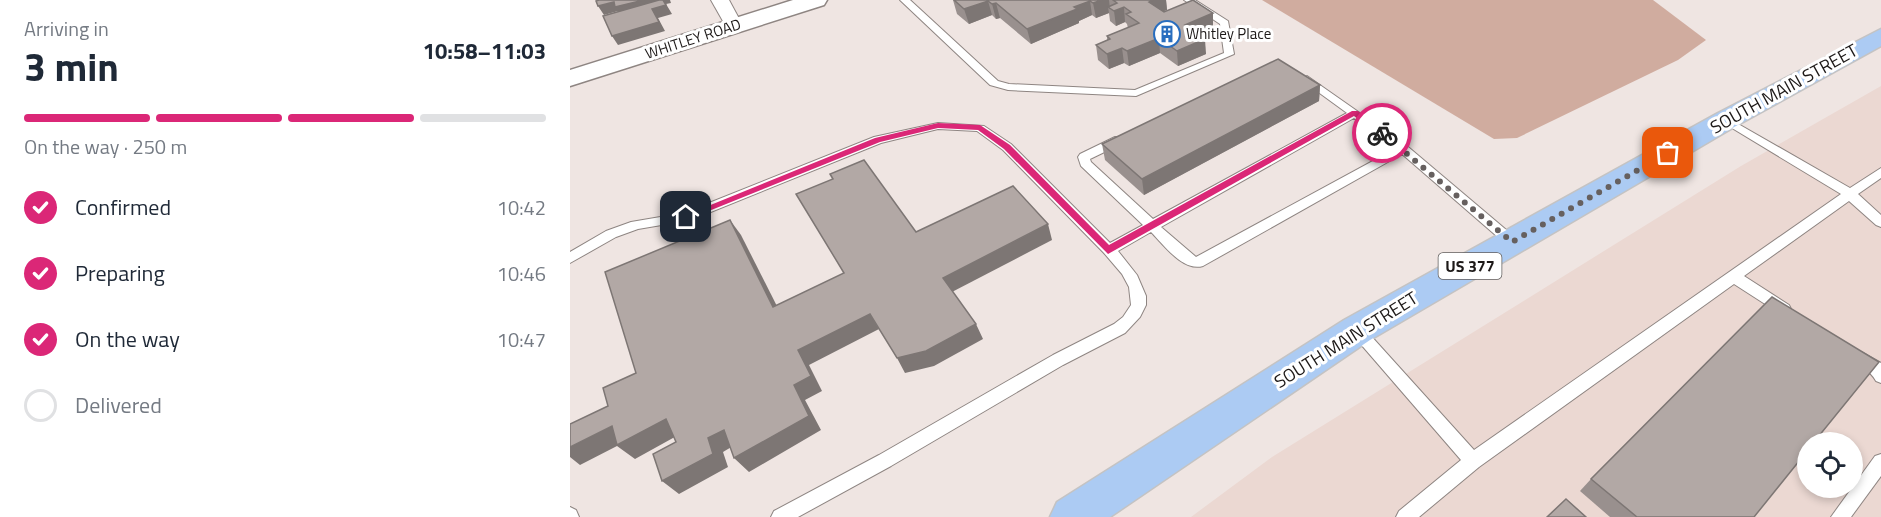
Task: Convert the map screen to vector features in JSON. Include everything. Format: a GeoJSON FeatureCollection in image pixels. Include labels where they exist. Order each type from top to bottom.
{"type":"FeatureCollection","features":[{"type":"Feature","properties":{"kind":"main road","name":"SOUTH MAIN STREET"},"geometry":{"type":"LineString","coordinates":[[1072,517],[1357,330],[1726,120],[1881,36]]}},
{"type":"Feature","properties":{"kind":"street"},"geometry":{"type":"LineString","coordinates":[[720,0],[734,26]]}},
{"type":"Feature","properties":{"kind":"street","name":"WHITLEY ROAD"},"geometry":{"type":"LineString","coordinates":[[570,78],[816,0]]}},
{"type":"Feature","properties":{"kind":"lane"},"geometry":{"type":"LineString","coordinates":[[905,0],[994,82],[1001,85],[1136,93],[1229,54],[1225,23],[1189,0]]}},
{"type":"Feature","properties":{"kind":"lane"},"geometry":{"type":"LineString","coordinates":[[1292,69],[1403,149],[1512,242]]}},
{"type":"Feature","properties":{"kind":"lane"},"geometry":{"type":"LineString","coordinates":[[1108,250],[1355,113]]}},
{"type":"Feature","properties":{"kind":"lane"},"geometry":{"type":"LineString","coordinates":[[1726,120],[1850,194],[1881,209]]}},
{"type":"Feature","properties":{"kind":"lane"},"geometry":{"type":"LineString","coordinates":[[570,258],[610,234],[636,225],[686,217],[878,140],[938,126],[980,128],[1007,147],[1132,276],[1137,295],[1136,311],[1120,328],[1062,358],[837,488],[780,517]]}},
{"type":"Feature","properties":{"kind":"lane"},"geometry":{"type":"LineString","coordinates":[[1127,136],[1084,157],[1085,163],[1190,261],[1198,262],[1403,149]]}},
{"type":"Feature","properties":{"kind":"lane"},"geometry":{"type":"LineString","coordinates":[[1405,517],[1473,461],[1881,172]]}},
{"type":"Feature","properties":{"kind":"lane"},"geometry":{"type":"LineString","coordinates":[[1850,194],[1881,222]]}},
{"type":"Feature","properties":{"kind":"lane"},"geometry":{"type":"LineString","coordinates":[[1733,276],[1800,319]]}},
{"type":"Feature","properties":{"kind":"lane"},"geometry":{"type":"LineString","coordinates":[[1357,330],[1473,461]]}},
{"type":"Feature","properties":{"kind":"lane"},"geometry":{"type":"LineString","coordinates":[[1848,349],[1877,368],[1881,376]]}},
{"type":"Feature","properties":{"kind":"lane"},"geometry":{"type":"LineString","coordinates":[[1840,517],[1881,462]]}},
{"type":"Feature","properties":{"kind":"shaded area"},"geometry":{"type":"Polygon","coordinates":[[[1262,0],[1653,0],[1706,40],[1678,60],[1517,138],[1494,139],[1262,0]]]}},
{"type":"Feature","properties":{"kind":"shaded area"},"geometry":{"type":"Polygon","coordinates":[[[1881,86],[1881,517],[1191,517],[1272,457],[1741,166],[1881,86]]]}},
{"type":"Feature","properties":{"kind":"building"},"geometry":{"type":"Polygon","coordinates":[[[644,0],[615,7],[614,2],[598,6],[596,1],[644,0]]]}},
{"type":"Feature","properties":{"kind":"building"},"geometry":{"type":"Polygon","coordinates":[[[663,0],[666,5],[652,9],[659,22],[612,36],[603,16],[663,0]]]}},
{"type":"Feature","properties":{"kind":"building"},"geometry":{"type":"Polygon","coordinates":[[[954,0],[1102,0],[1093,3],[1090,1],[1074,7],[1077,9],[1027,29],[996,3],[992,4],[988,1],[964,9],[954,0]]]}},
{"type":"Feature","properties":{"kind":"building"},"geometry":{"type":"Polygon","coordinates":[[[1113,0],[1153,0],[1149,2],[1164,12],[1193,0],[1213,13],[1185,25],[1205,39],[1177,51],[1159,38],[1127,51],[1122,48],[1107,54],[1096,45],[1110,39],[1107,36],[1139,23],[1126,14],[1131,12],[1124,7],[1114,11],[1108,7],[1117,3],[1113,0]]]}},
{"type":"Feature","properties":{"kind":"building"},"geometry":{"type":"Polygon","coordinates":[[[1278,59],[1320,85],[1142,179],[1102,144],[1278,59]]]}},
{"type":"Feature","properties":{"kind":"building"},"geometry":{"type":"Polygon","coordinates":[[[864,160],[916,232],[1013,186],[1048,224],[943,278],[976,324],[926,351],[897,358],[870,314],[798,350],[811,376],[794,385],[809,416],[734,458],[724,430],[708,438],[713,454],[662,481],[653,454],[676,442],[666,419],[617,445],[612,426],[570,447],[570,424],[608,406],[603,388],[636,373],[605,272],[730,220],[773,307],[844,273],[796,194],[833,179],[830,174],[864,160]]]}},
{"type":"Feature","properties":{"kind":"building"},"geometry":{"type":"Polygon","coordinates":[[[1772,297],[1879,362],[1822,432],[1797,432],[1797,464],[1754,517],[1637,517],[1591,479],[1772,297]]]}},
{"type":"Feature","properties":{"kind":"building"},"geometry":{"type":"Polygon","coordinates":[[[1566,499],[1586,517],[1547,517],[1566,499]]]}},
{"type":"Feature","properties":{"kind":"way so far"},"geometry":{"type":"LineString","coordinates":[[1382,133],[1512,242],[1668,153]]}},
{"type":"Feature","properties":{"kind":"place","name":"Whitley Place"},"geometry":{"type":"Point","coordinates":[1167,34]}},
{"type":"Feature","properties":{"kind":"route"},"geometry":{"type":"LineString","coordinates":[[686,217],[878,140],[938,126],[980,128],[1007,147],[1108,250],[1355,113],[1382,133]]}}]}
